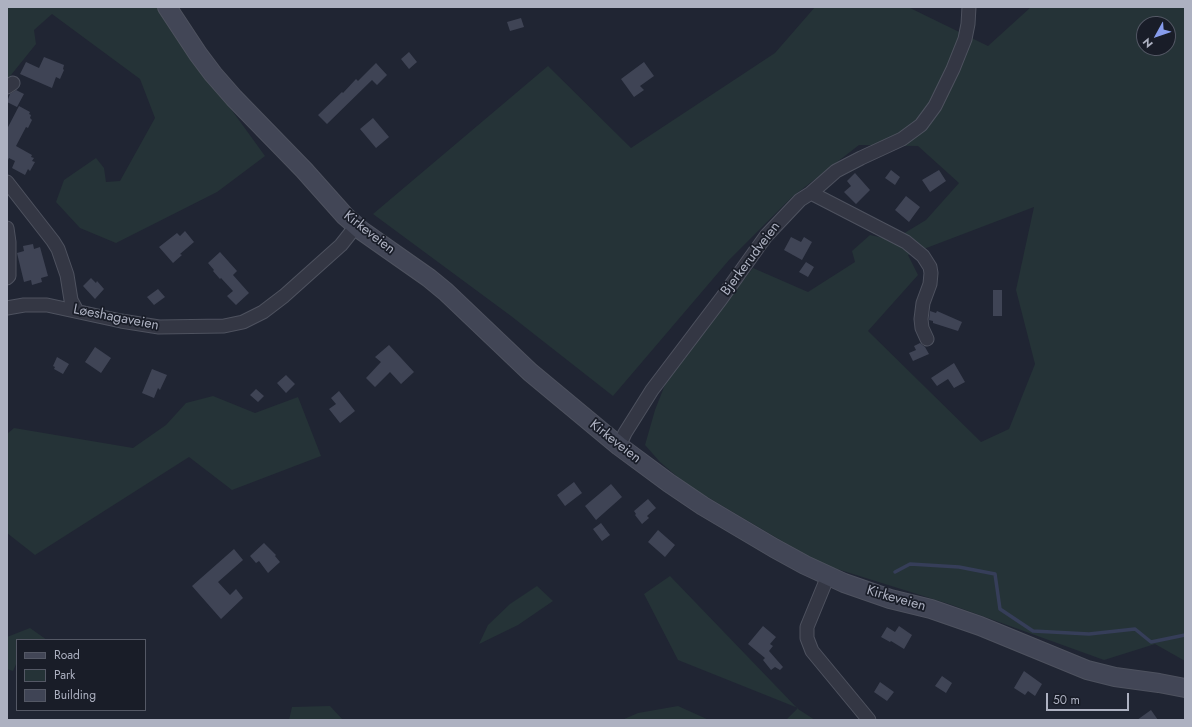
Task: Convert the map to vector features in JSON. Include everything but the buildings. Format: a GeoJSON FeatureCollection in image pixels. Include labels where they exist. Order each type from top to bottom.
{"type":"FeatureCollection","features":[{"type":"Feature","properties":{"kind":"main road","name":"Kirkeveien"},"geometry":{"type":"LineString","coordinates":[[167,7],[198,54],[222,84],[304,170],[334,205],[356,226],[429,278],[446,292],[530,372],[619,446],[703,506],[774,548],[828,576],[864,590],[931,609],[986,628],[1087,670],[1115,677],[1185,688]]}},
{"type":"Feature","properties":{"kind":"street","name":"Bjerkerudveien"},"geometry":{"type":"LineString","coordinates":[[619,446],[625,433],[652,390],[771,230],[800,200],[811,193],[836,171],[902,139],[921,125],[935,106],[953,69],[965,39],[969,7]]}},
{"type":"Feature","properties":{"kind":"street"},"geometry":{"type":"LineString","coordinates":[[7,182],[58,249],[66,275],[71,300],[77,311]]}},
{"type":"Feature","properties":{"kind":"street"},"geometry":{"type":"LineString","coordinates":[[811,193],[906,242],[923,256],[930,267],[931,273],[930,284],[923,303],[921,319],[922,328],[927,339]]}},
{"type":"Feature","properties":{"kind":"street","name":"Løeshagaveien"},"geometry":{"type":"LineString","coordinates":[[7,308],[24,305],[47,305],[121,321],[159,327],[224,326],[242,322],[263,312],[284,296],[341,245],[356,226]]}},
{"type":"Feature","properties":{"kind":"street"},"geometry":{"type":"LineString","coordinates":[[7,228],[9,242],[9,276],[7,278]]}},
{"type":"Feature","properties":{"kind":"street"},"geometry":{"type":"LineString","coordinates":[[828,576],[807,627],[807,638],[812,651],[869,720]]}},
{"type":"Feature","properties":{"kind":"green space"},"geometry":{"type":"Polygon","coordinates":[[[7,7],[157,7],[265,156],[217,192],[116,243],[80,228],[56,202],[64,180],[96,158],[104,168],[106,182],[120,181],[155,118],[140,79],[52,14],[34,30],[36,44],[7,80],[7,7]]]}},
{"type":"Feature","properties":{"kind":"green space"},"geometry":{"type":"Polygon","coordinates":[[[815,7],[908,7],[988,46],[1031,7],[1185,7],[1185,661],[1155,644],[1104,660],[949,604],[821,564],[687,485],[660,462],[645,445],[655,410],[668,377],[753,268],[808,292],[855,262],[852,251],[870,235],[893,240],[926,220],[959,183],[918,146],[859,145],[792,197],[729,260],[613,396],[511,316],[373,214],[548,66],[631,148],[775,53],[815,7]],[[1034,207],[908,255],[918,275],[868,331],[981,442],[1009,429],[1035,364],[1016,290],[1034,207]]]}},
{"type":"Feature","properties":{"kind":"green space"},"geometry":{"type":"Polygon","coordinates":[[[213,396],[255,413],[298,397],[321,456],[232,490],[189,457],[35,555],[7,533],[7,434],[14,428],[133,448],[166,425],[186,403],[213,396]]]}},
{"type":"Feature","properties":{"kind":"green space"},"geometry":{"type":"Polygon","coordinates":[[[670,576],[796,707],[678,660],[644,594],[670,576]]]}},
{"type":"Feature","properties":{"kind":"green space"},"geometry":{"type":"Polygon","coordinates":[[[537,586],[553,601],[518,625],[479,644],[488,625],[510,604],[537,586]]]}},
{"type":"Feature","properties":{"kind":"green space"},"geometry":{"type":"Polygon","coordinates":[[[30,628],[46,639],[16,639],[16,664],[13,671],[7,669],[7,637],[30,628]]]}},
{"type":"Feature","properties":{"kind":"green space"},"geometry":{"type":"Polygon","coordinates":[[[330,706],[343,720],[289,720],[292,707],[330,706]]]}},
{"type":"Feature","properties":{"kind":"green space"},"geometry":{"type":"Polygon","coordinates":[[[678,706],[709,720],[622,720],[638,713],[678,706]]]}},
{"type":"Feature","properties":{"kind":"green space"},"geometry":{"type":"Polygon","coordinates":[[[798,709],[815,720],[786,720],[798,709]]]}},
{"type":"Feature","properties":{"kind":"waterway"},"geometry":{"type":"LineString","coordinates":[[895,572],[910,564],[959,567],[995,574],[1000,609],[1033,631],[1089,634],[1135,629],[1151,642],[1185,635]]}}]}
